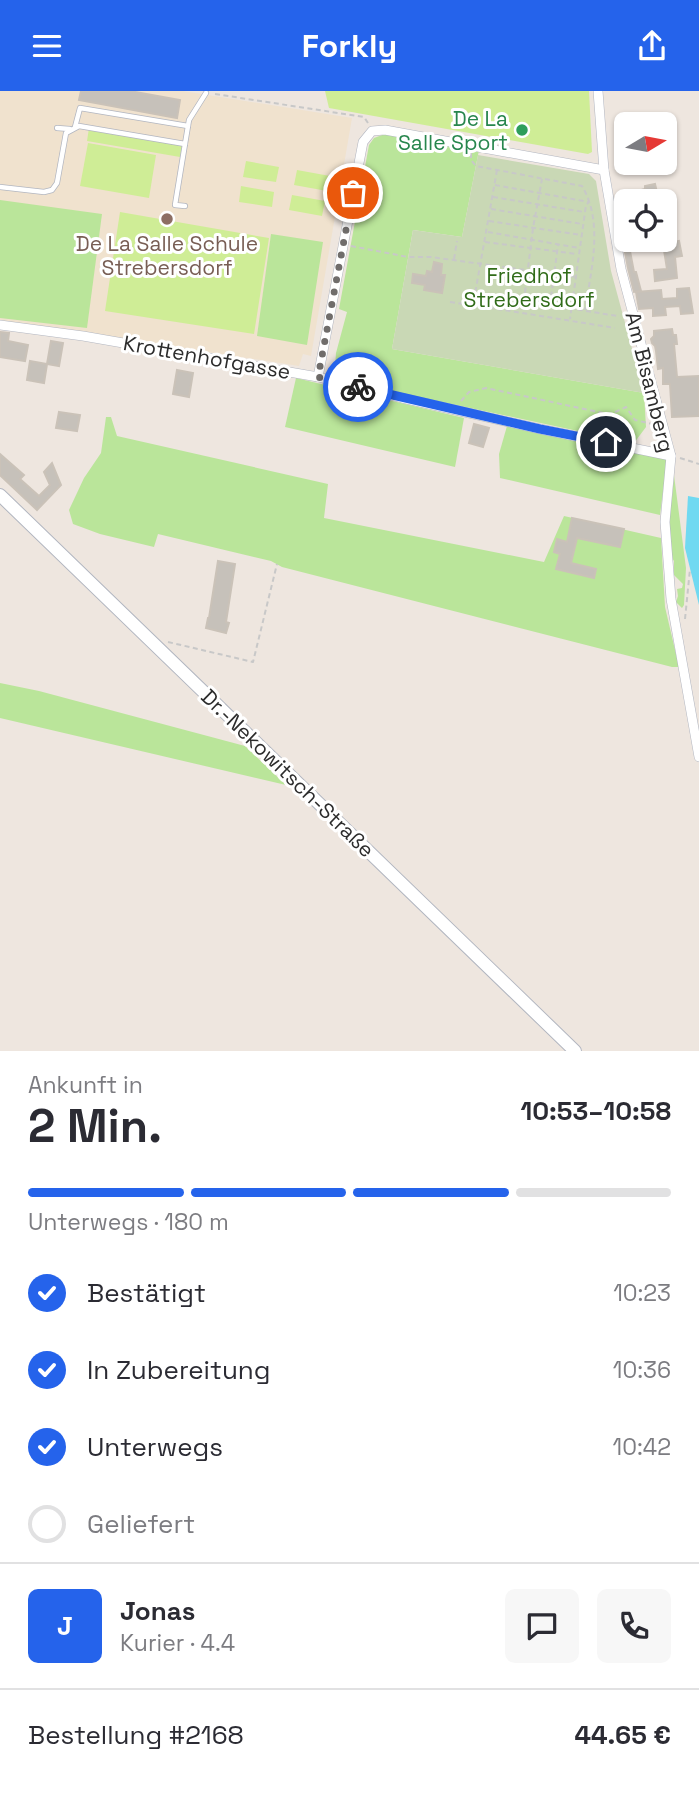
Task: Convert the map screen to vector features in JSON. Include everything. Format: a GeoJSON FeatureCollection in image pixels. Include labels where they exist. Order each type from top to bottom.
{"type":"FeatureCollection","features":[{"type":"Feature","properties":{"kind":"main road","name":"Dr.-Nekowitsch-Straße"},"geometry":{"type":"LineString","coordinates":[[0,495],[575,1051]]}},
{"type":"Feature","properties":{"kind":"street","name":"Am Bisamberg"},"geometry":{"type":"LineString","coordinates":[[598,91],[604,170],[621,269],[671,456],[665,522],[671,599],[699,757]]}},
{"type":"Feature","properties":{"kind":"street"},"geometry":{"type":"LineString","coordinates":[[318,377],[363,142],[372,131],[385,130],[604,170]]}},
{"type":"Feature","properties":{"kind":"street","name":"Krottenhofgasse"},"geometry":{"type":"LineString","coordinates":[[0,325],[142,346],[318,377],[458,411],[671,456]]}},
{"type":"Feature","properties":{"kind":"lane"},"geometry":{"type":"LineString","coordinates":[[185,206],[174,205],[188,126],[206,93]]}},
{"type":"Feature","properties":{"kind":"lane"},"geometry":{"type":"LineString","coordinates":[[0,187],[44,192],[52,190],[57,183],[66,133],[72,128],[79,108],[188,126]]}},
{"type":"Feature","properties":{"kind":"lane"},"geometry":{"type":"LineString","coordinates":[[57,128],[79,126],[185,144]]}},
{"type":"Feature","properties":{"kind":"path"},"geometry":{"type":"LineString","coordinates":[[206,93],[364,117],[372,131]]}},
{"type":"Feature","properties":{"kind":"path"},"geometry":{"type":"LineString","coordinates":[[471,145],[471,160],[476,166],[582,186],[588,196],[595,237],[585,310]]}},
{"type":"Feature","properties":{"kind":"path"},"geometry":{"type":"LineString","coordinates":[[473,305],[496,170]]}},
{"type":"Feature","properties":{"kind":"path"},"geometry":{"type":"LineString","coordinates":[[524,301],[542,179]]}},
{"type":"Feature","properties":{"kind":"path"},"geometry":{"type":"LineString","coordinates":[[494,185],[589,202]]}},
{"type":"Feature","properties":{"kind":"path"},"geometry":{"type":"LineString","coordinates":[[492,197],[585,212]]}},
{"type":"Feature","properties":{"kind":"path"},"geometry":{"type":"LineString","coordinates":[[569,321],[586,205],[589,202]]}},
{"type":"Feature","properties":{"kind":"path"},"geometry":{"type":"LineString","coordinates":[[490,209],[583,224]]}},
{"type":"Feature","properties":{"kind":"path"},"geometry":{"type":"LineString","coordinates":[[488,220],[582,235]]}},
{"type":"Feature","properties":{"kind":"path"},"geometry":{"type":"LineString","coordinates":[[486,232],[580,248]]}},
{"type":"Feature","properties":{"kind":"path"},"geometry":{"type":"LineString","coordinates":[[454,260],[457,241]]}},
{"type":"Feature","properties":{"kind":"path"},"geometry":{"type":"LineString","coordinates":[[484,242],[579,255]]}},
{"type":"Feature","properties":{"kind":"path"},"geometry":{"type":"LineString","coordinates":[[550,305],[558,244]]}},
{"type":"Feature","properties":{"kind":"path"},"geometry":{"type":"LineString","coordinates":[[344,245],[408,257],[431,257],[576,277]]}},
{"type":"Feature","properties":{"kind":"path"},"geometry":{"type":"LineString","coordinates":[[475,293],[617,316]]}},
{"type":"Feature","properties":{"kind":"path"},"geometry":{"type":"LineString","coordinates":[[450,302],[615,328]]}},
{"type":"Feature","properties":{"kind":"path"},"geometry":{"type":"LineString","coordinates":[[458,411],[466,394],[486,388],[608,414],[626,407],[635,420],[663,427]]}},
{"type":"Feature","properties":{"kind":"path"},"geometry":{"type":"LineString","coordinates":[[671,456],[699,464]]}},
{"type":"Feature","properties":{"kind":"path"},"geometry":{"type":"LineString","coordinates":[[147,638],[253,662],[277,564]]}},
{"type":"Feature","properties":{"kind":"path"},"geometry":{"type":"LineString","coordinates":[[677,631],[685,619],[690,569]]}},
{"type":"Feature","properties":{"kind":"shaded area","name":"De La Salle Schule Strebersdorf"},"geometry":{"type":"Polygon","coordinates":[[[0,91],[183,91],[352,118],[311,356],[303,354],[299,366],[0,320],[0,91]]]}},
{"type":"Feature","properties":{"kind":"green space","name":"De La Salle Sport"},"geometry":{"type":"Polygon","coordinates":[[[325,91],[589,91],[592,152],[588,154],[329,108],[325,91]]]}},
{"type":"Feature","properties":{"kind":"green space"},"geometry":{"type":"Polygon","coordinates":[[[89,128],[182,145],[180,157],[87,141],[89,128]]]}},
{"type":"Feature","properties":{"kind":"green space"},"geometry":{"type":"Polygon","coordinates":[[[385,134],[479,150],[462,237],[413,230],[392,349],[644,393],[646,427],[634,443],[334,379],[336,353],[347,312],[339,309],[369,145],[374,138],[385,134]]]}},
{"type":"Feature","properties":{"kind":"green space"},"geometry":{"type":"Polygon","coordinates":[[[88,143],[156,155],[149,198],[80,186],[88,143]]]}},
{"type":"Feature","properties":{"kind":"green space","name":"Friedhof Strebersdorf"},"geometry":{"type":"Polygon","coordinates":[[[478,155],[589,174],[596,181],[611,271],[644,393],[392,349],[413,230],[462,237],[478,155]]]}},
{"type":"Feature","properties":{"kind":"green space"},"geometry":{"type":"Polygon","coordinates":[[[246,161],[279,167],[276,182],[243,177],[246,161]]]}},
{"type":"Feature","properties":{"kind":"green space"},"geometry":{"type":"Polygon","coordinates":[[[297,170],[330,176],[327,191],[294,185],[297,170]]]}},
{"type":"Feature","properties":{"kind":"green space"},"geometry":{"type":"Polygon","coordinates":[[[241,186],[274,192],[272,207],[239,202],[241,186]]]}},
{"type":"Feature","properties":{"kind":"green space"},"geometry":{"type":"Polygon","coordinates":[[[292,195],[325,201],[322,216],[289,210],[292,195]]]}},
{"type":"Feature","properties":{"kind":"green space"},"geometry":{"type":"Polygon","coordinates":[[[0,200],[102,214],[87,328],[0,318],[0,200]]]}},
{"type":"Feature","properties":{"kind":"green space"},"geometry":{"type":"Polygon","coordinates":[[[120,212],[269,238],[254,334],[105,311],[120,212]]]}},
{"type":"Feature","properties":{"kind":"green space"},"geometry":{"type":"Polygon","coordinates":[[[271,234],[323,242],[307,345],[257,336],[271,234]]]}},
{"type":"Feature","properties":{"kind":"green space"},"geometry":{"type":"Polygon","coordinates":[[[296,378],[464,418],[455,467],[285,427],[296,378]]]}},
{"type":"Feature","properties":{"kind":"green space"},"geometry":{"type":"Polygon","coordinates":[[[106,417],[111,417],[117,436],[328,484],[324,518],[544,562],[564,516],[661,538],[665,607],[679,667],[158,534],[154,547],[100,534],[73,524],[69,510],[84,478],[101,453],[106,417]]]}},
{"type":"Feature","properties":{"kind":"green space"},"geometry":{"type":"Polygon","coordinates":[[[507,426],[665,457],[667,460],[660,515],[500,478],[499,454],[507,426]]]}},
{"type":"Feature","properties":{"kind":"green space"},"geometry":{"type":"Polygon","coordinates":[[[674,475],[686,568],[682,608],[676,602],[677,589],[682,588],[683,584],[673,571],[668,515],[674,475]]]}},
{"type":"Feature","properties":{"kind":"green space"},"geometry":{"type":"Polygon","coordinates":[[[0,683],[245,746],[286,785],[0,718],[0,683]]]}},
{"type":"Feature","properties":{"kind":"water"},"geometry":{"type":"Polygon","coordinates":[[[688,496],[699,498],[699,605],[685,548],[688,496]]]}},
{"type":"Feature","properties":{"kind":"building"},"geometry":{"type":"Polygon","coordinates":[[[81,91],[130,91],[180,100],[177,118],[79,100],[81,91]]]}},
{"type":"Feature","properties":{"kind":"building"},"geometry":{"type":"Polygon","coordinates":[[[655,184],[656,189],[645,189],[645,186],[655,184]]]}},
{"type":"Feature","properties":{"kind":"building"},"geometry":{"type":"Polygon","coordinates":[[[677,241],[682,256],[675,257],[677,278],[655,281],[654,270],[667,269],[664,252],[677,252],[677,241]]]}},
{"type":"Feature","properties":{"kind":"building"},"geometry":{"type":"Polygon","coordinates":[[[625,252],[630,252],[641,291],[634,292],[625,252]]]}},
{"type":"Feature","properties":{"kind":"building"},"geometry":{"type":"Polygon","coordinates":[[[434,262],[442,264],[441,275],[445,275],[442,293],[424,290],[425,285],[412,283],[413,274],[426,276],[427,271],[432,272],[434,262]]]}},
{"type":"Feature","properties":{"kind":"building"},"geometry":{"type":"Polygon","coordinates":[[[689,288],[693,313],[681,314],[680,306],[665,307],[666,315],[653,316],[653,308],[639,309],[636,292],[661,290],[662,299],[677,298],[677,289],[689,288]]]}},
{"type":"Feature","properties":{"kind":"building"},"geometry":{"type":"Polygon","coordinates":[[[672,329],[677,344],[674,344],[677,377],[699,376],[699,416],[672,417],[670,384],[663,384],[663,368],[658,369],[655,346],[651,339],[654,331],[672,329]]]}},
{"type":"Feature","properties":{"kind":"building"},"geometry":{"type":"Polygon","coordinates":[[[0,332],[9,333],[8,341],[28,345],[25,361],[0,357],[0,332]]]}},
{"type":"Feature","properties":{"kind":"building"},"geometry":{"type":"Polygon","coordinates":[[[51,341],[63,343],[59,366],[47,364],[51,341]]]}},
{"type":"Feature","properties":{"kind":"building"},"geometry":{"type":"Polygon","coordinates":[[[30,361],[47,364],[44,383],[27,380],[30,361]]]}},
{"type":"Feature","properties":{"kind":"building"},"geometry":{"type":"Polygon","coordinates":[[[177,370],[193,373],[189,397],[173,394],[177,370]]]}},
{"type":"Feature","properties":{"kind":"building"},"geometry":{"type":"Polygon","coordinates":[[[59,412],[80,415],[77,431],[56,428],[59,412]]]}},
{"type":"Feature","properties":{"kind":"building"},"geometry":{"type":"Polygon","coordinates":[[[474,424],[489,428],[483,447],[469,443],[474,424]]]}},
{"type":"Feature","properties":{"kind":"building"},"geometry":{"type":"Polygon","coordinates":[[[0,454],[24,475],[20,479],[39,496],[50,485],[44,472],[52,463],[61,485],[37,510],[0,475],[0,454]]]}},
{"type":"Feature","properties":{"kind":"building"},"geometry":{"type":"Polygon","coordinates":[[[572,518],[624,529],[620,547],[577,538],[571,563],[596,569],[594,578],[556,569],[560,554],[554,552],[557,539],[567,542],[572,518]]]}},
{"type":"Feature","properties":{"kind":"building"},"geometry":{"type":"Polygon","coordinates":[[[218,561],[235,564],[226,633],[206,628],[218,561]]]}},
{"type":"Feature","properties":{"kind":"way so far"},"geometry":{"type":"LineString","coordinates":[[353,193],[318,377],[358,387]]}},
{"type":"Feature","properties":{"kind":"place","name":"De La Salle Sport"},"geometry":{"type":"Point","coordinates":[522,130]}},
{"type":"Feature","properties":{"kind":"place","name":"De La Salle Schule Strebersdorf"},"geometry":{"type":"Point","coordinates":[167,219]}},
{"type":"Feature","properties":{"kind":"route"},"geometry":{"type":"LineString","coordinates":[[358,387],[606,442]]}}]}
